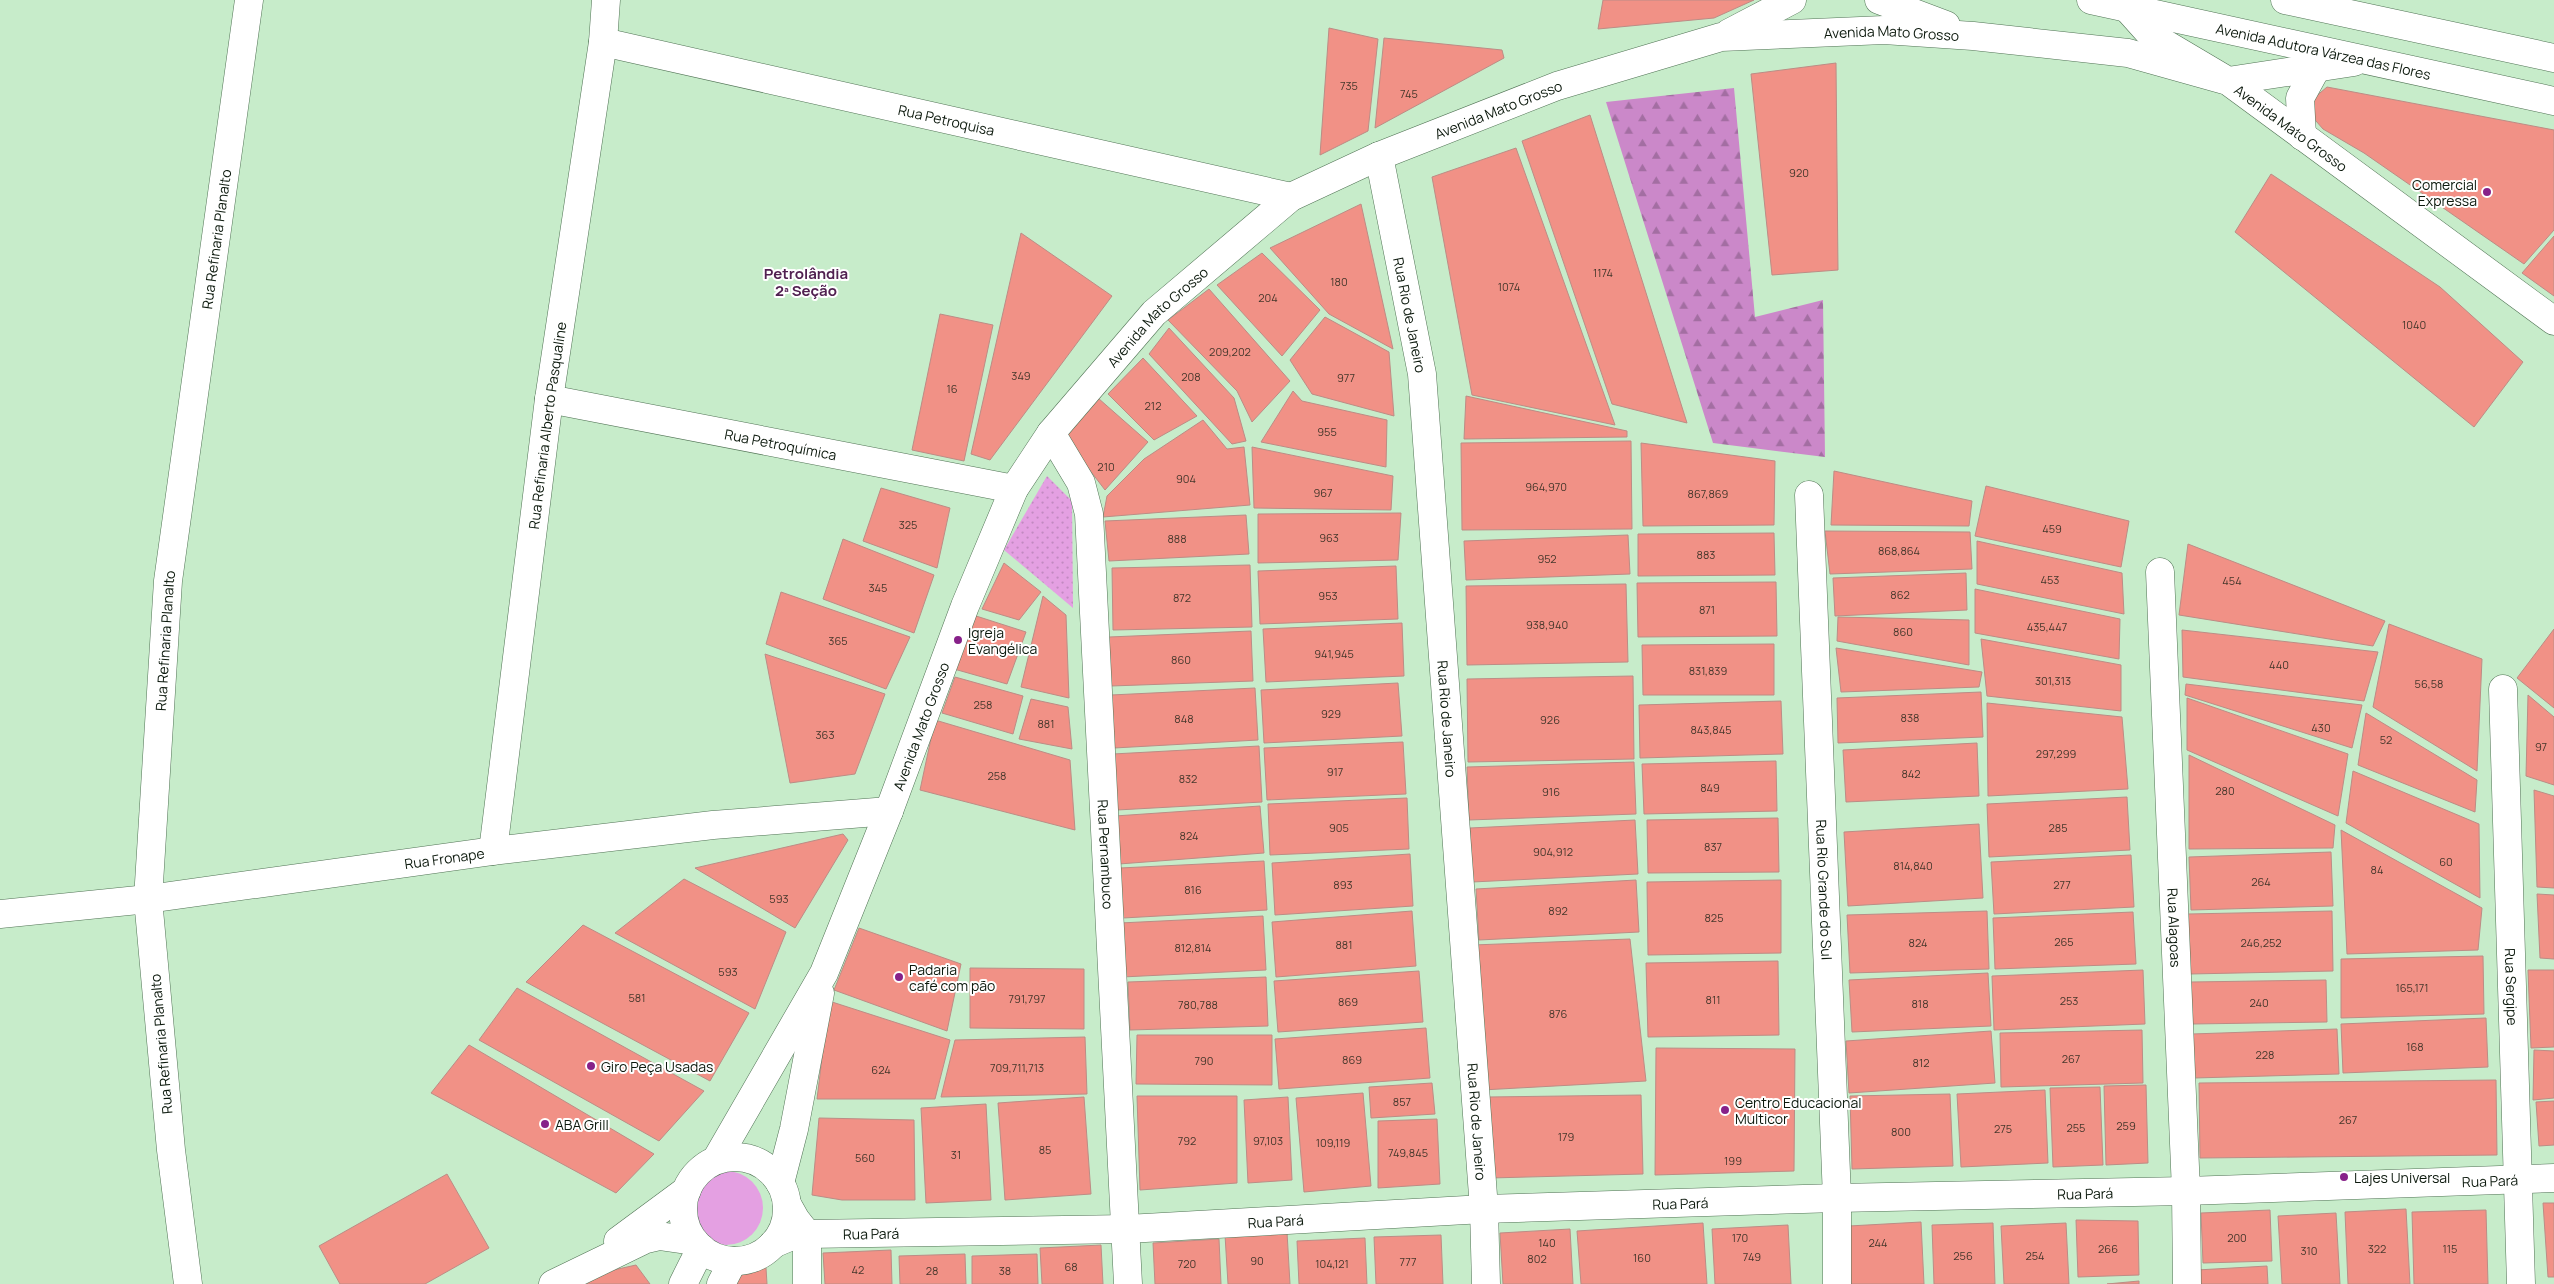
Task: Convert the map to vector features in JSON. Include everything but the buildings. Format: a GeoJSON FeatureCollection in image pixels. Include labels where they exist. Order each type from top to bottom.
{"type":"FeatureCollection","features":[{"type":"Feature","properties":{"kind":"main road","name":"Rua Refinaria Planalto"},"geometry":{"type":"LineString","coordinates":[[188,1284],[171,1150],[148,898],[168,581],[249,0]]}},
{"type":"Feature","properties":{"kind":"main road","name":"Rua Refinaria Alberto Pasqualine"},"geometry":{"type":"LineString","coordinates":[[493,851],[549,399],[603,42],[606,0]]}},
{"type":"Feature","properties":{"kind":"main road"},"geometry":{"type":"LineString","coordinates":[[1721,37],[1792,0]]}},
{"type":"Feature","properties":{"kind":"main road"},"geometry":{"type":"LineString","coordinates":[[1879,0],[1972,36]]}},
{"type":"Feature","properties":{"kind":"main road","name":"Avenida Adutora Várzea das Flores"},"geometry":{"type":"LineString","coordinates":[[2091,0],[2370,59],[2554,101]]}},
{"type":"Feature","properties":{"kind":"main road"},"geometry":{"type":"LineString","coordinates":[[2285,0],[2554,58]]}},
{"type":"Feature","properties":{"kind":"main road"},"geometry":{"type":"LineString","coordinates":[[2126,8],[2152,36],[2228,81],[2370,59]]}},
{"type":"Feature","properties":{"kind":"main road","name":"Avenida Mato Grosso"},"geometry":{"type":"LineString","coordinates":[[824,973],[889,811],[965,606],[1014,489],[1051,433],[1154,313],[1291,196],[1379,156],[1557,86],[1721,37],[1884,30],[1972,36],[2128,52],[2228,81],[2554,320]]}},
{"type":"Feature","properties":{"kind":"main road","name":"Rua Petroquisa"},"geometry":{"type":"LineString","coordinates":[[603,42],[1291,196]]}},
{"type":"Feature","properties":{"kind":"main road"},"geometry":{"type":"LineString","coordinates":[[2302,136],[2300,98],[2317,67]]}},
{"type":"Feature","properties":{"kind":"main road","name":"Rua Rio de Janeiro"},"geometry":{"type":"LineString","coordinates":[[1379,156],[1422,374],[1484,1209],[1486,1284]]}},
{"type":"Feature","properties":{"kind":"main road","name":"Rua Petroquímica"},"geometry":{"type":"LineString","coordinates":[[549,399],[1014,489]]}},
{"type":"Feature","properties":{"kind":"main road","name":"Rua Pernambuco"},"geometry":{"type":"LineString","coordinates":[[1051,433],[1081,483],[1089,514],[1127,1229],[1128,1284]]}},
{"type":"Feature","properties":{"kind":"main road","name":"Rua Rio Grande do Sul"},"geometry":{"type":"LineString","coordinates":[[1809,495],[1837,1198],[1837,1284]]}},
{"type":"Feature","properties":{"kind":"main road","name":"Rua Alagoas"},"geometry":{"type":"LineString","coordinates":[[2160,572],[2186,1191],[2187,1284]]}},
{"type":"Feature","properties":{"kind":"main road","name":"Rua Sergipe"},"geometry":{"type":"LineString","coordinates":[[2503,689],[2520,1284]]}},
{"type":"Feature","properties":{"kind":"main road","name":"Rua Fronape"},"geometry":{"type":"LineString","coordinates":[[0,914],[148,898],[493,851],[713,825],[889,811]]}},
{"type":"Feature","properties":{"kind":"main road"},"geometry":{"type":"LineString","coordinates":[[824,973],[783,1193],[786,1219],[781,1232],[773,1244],[761,1254],[748,1259],[727,1272],[697,1244],[683,1217],[683,1203],[687,1190],[698,1173],[716,1160],[824,973]]}},
{"type":"Feature","properties":{"kind":"main road"},"geometry":{"type":"LineString","coordinates":[[716,1160],[731,1157],[752,1160],[771,1172],[796,1220],[807,1234],[808,1284]]}},
{"type":"Feature","properties":{"kind":"main road","name":"Rua Pará"},"geometry":{"type":"LineString","coordinates":[[773,1244],[792,1236],[807,1234],[1127,1229],[1484,1209],[1837,1198],[2186,1191],[2554,1178]]}},
{"type":"Feature","properties":{"kind":"main road"},"geometry":{"type":"LineString","coordinates":[[563,1279],[687,1190]]}},
{"type":"Feature","properties":{"kind":"main road"},"geometry":{"type":"LineString","coordinates":[[563,1279],[646,1239],[659,1236],[697,1244]]}},
{"type":"Feature","properties":{"kind":"main road"},"geometry":{"type":"LineString","coordinates":[[683,1284],[697,1244]]}},
{"type":"Feature","properties":{"kind":"shaded area"},"geometry":{"type":"Polygon","coordinates":[[[1047,476],[1072,501],[1073,608],[1004,550],[1047,476]]]}},
{"type":"Feature","properties":{"kind":"shaded area"},"geometry":{"type":"Polygon","coordinates":[[[726,1171],[747,1177],[757,1187],[763,1208],[757,1229],[747,1239],[726,1245],[705,1239],[695,1229],[689,1208],[695,1187],[705,1177],[726,1171]]]}},
{"type":"Feature","properties":{"kind":"green space"},"geometry":{"type":"Polygon","coordinates":[[[1734,88],[1755,317],[1823,300],[1825,457],[1713,443],[1606,102],[1734,88]]]}},
{"type":"Feature","properties":{"kind":"place","name":"Comercial Expressa"},"geometry":{"type":"Point","coordinates":[2487,192]}},
{"type":"Feature","properties":{"kind":"place","name":"Igreja Evangélica"},"geometry":{"type":"Point","coordinates":[958,640]}},
{"type":"Feature","properties":{"kind":"place","name":"Padaria café com pão"},"geometry":{"type":"Point","coordinates":[899,977]}},
{"type":"Feature","properties":{"kind":"place","name":"Giro Peça Usadas"},"geometry":{"type":"Point","coordinates":[591,1066]}},
{"type":"Feature","properties":{"kind":"place","name":"Centro Educacional Multicor"},"geometry":{"type":"Point","coordinates":[1725,1110]}},
{"type":"Feature","properties":{"kind":"place","name":"ABA Grill"},"geometry":{"type":"Point","coordinates":[545,1124]}},
{"type":"Feature","properties":{"kind":"place","name":"Lajes Universal"},"geometry":{"type":"Point","coordinates":[2344,1177]}},
{"type":"Feature","properties":{"kind":"district","name":"Petrolândia 2ª Seção"},"geometry":{"type":"Point","coordinates":[806,282]}}]}
